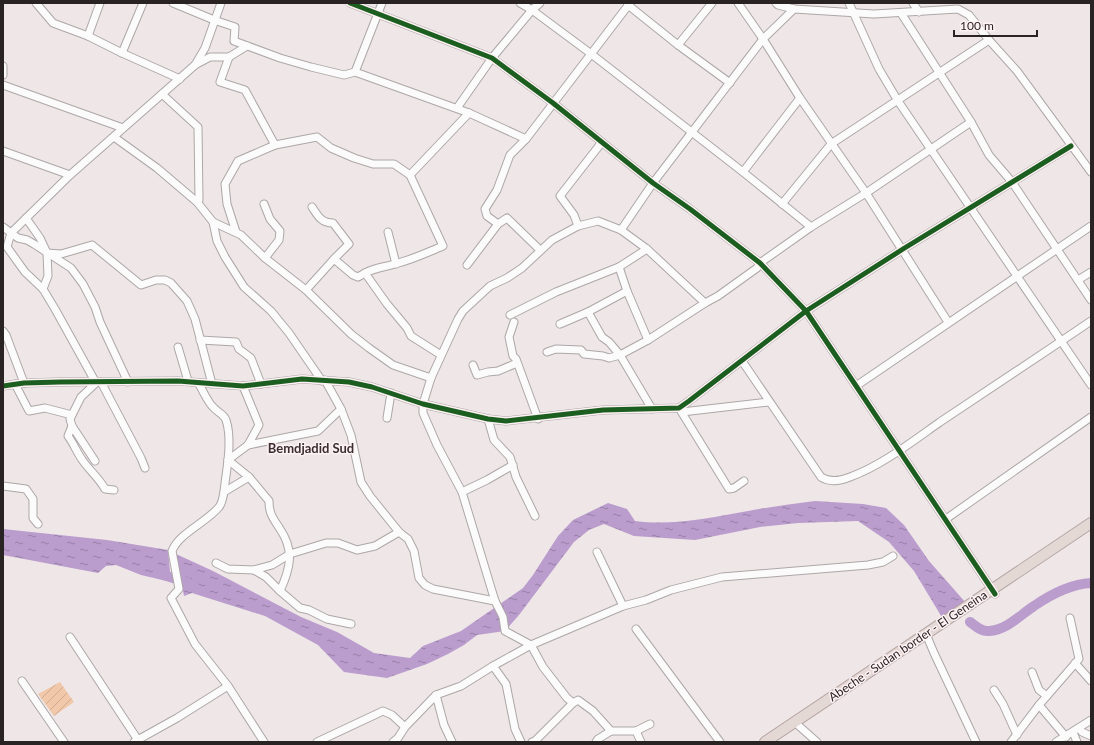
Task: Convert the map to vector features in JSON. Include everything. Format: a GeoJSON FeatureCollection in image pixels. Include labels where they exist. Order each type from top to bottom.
{"type":"FeatureCollection","features":[{"type":"Feature","properties":{"kind":"highway","name":"Abeche - Sudan border - El Geneina"},"geometry":{"type":"LineString","coordinates":[[765,742],[928,637],[1091,523]]}},
{"type":"Feature","properties":{"kind":"highway","name":"Abeche - Sudan border - El Geneina"},"geometry":{"type":"LineString","coordinates":[[994,592],[1091,530]]}},
{"type":"Feature","properties":{"kind":"highway","name":"Abeche - Sudan border - El Geneina"},"geometry":{"type":"LineString","coordinates":[[775,742],[891,661]]}},
{"type":"Feature","properties":{"kind":"street"},"geometry":{"type":"LineString","coordinates":[[36,3],[53,23],[88,36],[180,79]]}},
{"type":"Feature","properties":{"kind":"street"},"geometry":{"type":"LineString","coordinates":[[88,36],[100,3]]}},
{"type":"Feature","properties":{"kind":"street"},"geometry":{"type":"LineString","coordinates":[[122,53],[143,3]]}},
{"type":"Feature","properties":{"kind":"street"},"geometry":{"type":"LineString","coordinates":[[173,3],[235,27],[234,41],[311,67],[344,75],[355,72],[457,108],[526,139]]}},
{"type":"Feature","properties":{"kind":"street"},"geometry":{"type":"LineString","coordinates":[[195,65],[205,48],[221,3]]}},
{"type":"Feature","properties":{"kind":"street"},"geometry":{"type":"LineString","coordinates":[[350,3],[492,58],[553,103],[653,183],[690,209],[760,263],[806,311],[994,592]]}},
{"type":"Feature","properties":{"kind":"street"},"geometry":{"type":"LineString","coordinates":[[355,72],[382,3]]}},
{"type":"Feature","properties":{"kind":"street"},"geometry":{"type":"LineString","coordinates":[[520,3],[532,10],[590,53],[811,227]]}},
{"type":"Feature","properties":{"kind":"street"},"geometry":{"type":"LineString","coordinates":[[457,108],[492,58],[532,10],[540,3]]}},
{"type":"Feature","properties":{"kind":"street"},"geometry":{"type":"LineString","coordinates":[[678,45],[712,3]]}},
{"type":"Feature","properties":{"kind":"street"},"geometry":{"type":"LineString","coordinates":[[738,3],[763,39],[800,98],[903,249],[948,322]]}},
{"type":"Feature","properties":{"kind":"street"},"geometry":{"type":"LineString","coordinates":[[776,3],[778,5],[794,9],[854,14],[901,13],[958,9],[969,15],[1017,71],[1070,146],[1091,172]]}},
{"type":"Feature","properties":{"kind":"street"},"geometry":{"type":"LineString","coordinates":[[849,3],[879,70],[898,101],[1016,277],[1091,385]]}},
{"type":"Feature","properties":{"kind":"street"},"geometry":{"type":"LineString","coordinates":[[913,3],[919,12]]}},
{"type":"Feature","properties":{"kind":"street"},"geometry":{"type":"LineString","coordinates":[[498,224],[487,216],[485,209],[497,190],[510,155],[526,139],[590,53],[629,4],[678,45],[730,83]]}},
{"type":"Feature","properties":{"kind":"street"},"geometry":{"type":"LineString","coordinates":[[621,230],[653,183],[763,39],[794,9]]}},
{"type":"Feature","properties":{"kind":"street"},"geometry":{"type":"LineString","coordinates":[[901,13],[971,122],[989,155],[1012,182],[1091,300]]}},
{"type":"Feature","properties":{"kind":"street"},"geometry":{"type":"LineString","coordinates":[[782,204],[831,144],[989,40]]}},
{"type":"Feature","properties":{"kind":"street"},"geometry":{"type":"LineString","coordinates":[[145,468],[99,382],[55,309],[42,289],[5,249],[11,233],[70,175],[195,65],[210,57],[229,57],[247,46]]}},
{"type":"Feature","properties":{"kind":"street"},"geometry":{"type":"LineString","coordinates":[[229,57],[220,82],[245,90],[275,145]]}},
{"type":"Feature","properties":{"kind":"street"},"geometry":{"type":"LineString","coordinates":[[3,66],[3,75]]}},
{"type":"Feature","properties":{"kind":"street"},"geometry":{"type":"LineString","coordinates":[[3,85],[123,128]]}},
{"type":"Feature","properties":{"kind":"street"},"geometry":{"type":"LineString","coordinates":[[162,94],[198,127],[199,200],[196,202]]}},
{"type":"Feature","properties":{"kind":"street"},"geometry":{"type":"LineString","coordinates":[[742,172],[800,98]]}},
{"type":"Feature","properties":{"kind":"street"},"geometry":{"type":"LineString","coordinates":[[410,175],[469,113]]}},
{"type":"Feature","properties":{"kind":"street"},"geometry":{"type":"LineString","coordinates":[[547,352],[556,349],[581,350],[584,354],[609,358],[620,355],[648,340],[718,296],[757,268],[760,263],[811,227],[866,193],[971,122]]}},
{"type":"Feature","properties":{"kind":"street"},"geometry":{"type":"LineString","coordinates":[[114,137],[157,168],[196,202],[213,222],[241,235],[265,258],[306,290],[351,334],[369,348],[394,365],[431,378]]}},
{"type":"Feature","properties":{"kind":"street"},"geometry":{"type":"LineString","coordinates":[[236,232],[224,184],[238,161],[275,145],[317,137],[331,148],[354,158],[373,164],[394,164],[410,175],[443,246],[396,264],[381,266],[358,277],[353,275],[334,259]]}},
{"type":"Feature","properties":{"kind":"street"},"geometry":{"type":"LineString","coordinates":[[578,226],[574,215],[560,196],[602,142]]}},
{"type":"Feature","properties":{"kind":"street"},"geometry":{"type":"LineString","coordinates":[[680,410],[806,311],[1070,146]]}},
{"type":"Feature","properties":{"kind":"street"},"geometry":{"type":"LineString","coordinates":[[3,151],[70,175]]}},
{"type":"Feature","properties":{"kind":"street"},"geometry":{"type":"LineString","coordinates":[[264,204],[270,218],[280,231],[279,240],[265,258]]}},
{"type":"Feature","properties":{"kind":"street"},"geometry":{"type":"LineString","coordinates":[[306,290],[350,244],[333,223],[328,223],[320,219],[312,207]]}},
{"type":"Feature","properties":{"kind":"street"},"geometry":{"type":"LineString","coordinates":[[26,218],[40,238],[47,253],[48,276],[42,289]]}},
{"type":"Feature","properties":{"kind":"street"},"geometry":{"type":"LineString","coordinates":[[466,265],[498,224],[507,218],[540,250]]}},
{"type":"Feature","properties":{"kind":"street"},"geometry":{"type":"LineString","coordinates":[[573,703],[567,698],[542,667],[531,645],[505,631],[503,617],[495,601],[462,492],[437,445],[423,414],[423,404],[431,378],[463,311],[490,286],[507,278],[522,268],[552,240],[578,226],[598,221],[621,230],[647,249],[705,303]]}},
{"type":"Feature","properties":{"kind":"street"},"geometry":{"type":"LineString","coordinates":[[213,222],[217,241],[244,287],[271,311],[289,333],[323,380],[341,409],[351,435],[361,482],[370,496],[399,532],[408,539],[414,551],[419,578],[425,585],[433,589],[495,601]]}},
{"type":"Feature","properties":{"kind":"street"},"geometry":{"type":"LineString","coordinates":[[856,386],[1091,226]]}},
{"type":"Feature","properties":{"kind":"street"},"geometry":{"type":"LineString","coordinates":[[3,227],[18,238],[27,240],[71,268],[83,284],[95,307],[100,322],[128,382]]}},
{"type":"Feature","properties":{"kind":"street"},"geometry":{"type":"LineString","coordinates":[[388,232],[396,264]]}},
{"type":"Feature","properties":{"kind":"street"},"geometry":{"type":"LineString","coordinates":[[47,253],[61,254],[92,245],[141,285],[156,280],[165,280],[171,283],[187,301],[195,319],[212,384]]}},
{"type":"Feature","properties":{"kind":"street"},"geometry":{"type":"LineString","coordinates":[[538,418],[516,359],[513,356],[509,337],[512,318],[556,292],[619,267],[647,249]]}},
{"type":"Feature","properties":{"kind":"street"},"geometry":{"type":"LineString","coordinates":[[619,267],[627,291],[648,340]]}},
{"type":"Feature","properties":{"kind":"street"},"geometry":{"type":"LineString","coordinates":[[1078,280],[1091,272]]}},
{"type":"Feature","properties":{"kind":"street"},"geometry":{"type":"LineString","coordinates":[[365,273],[387,304],[407,328],[411,336],[441,355]]}},
{"type":"Feature","properties":{"kind":"street"},"geometry":{"type":"LineString","coordinates":[[560,324],[588,312],[627,291]]}},
{"type":"Feature","properties":{"kind":"street"},"geometry":{"type":"LineString","coordinates":[[588,312],[602,337],[609,342],[620,355],[652,409]]}},
{"type":"Feature","properties":{"kind":"street"},"geometry":{"type":"LineString","coordinates":[[742,361],[821,478],[831,482],[848,478],[864,471],[898,450],[1091,321]]}},
{"type":"Feature","properties":{"kind":"street"},"geometry":{"type":"LineString","coordinates":[[3,331],[24,383]]}},
{"type":"Feature","properties":{"kind":"street"},"geometry":{"type":"LineString","coordinates":[[200,340],[236,342],[239,350],[251,358],[261,384]]}},
{"type":"Feature","properties":{"kind":"street"},"geometry":{"type":"LineString","coordinates":[[178,347],[188,382]]}},
{"type":"Feature","properties":{"kind":"street"},"geometry":{"type":"LineString","coordinates":[[473,365],[477,375],[498,371],[517,363]]}},
{"type":"Feature","properties":{"kind":"street"},"geometry":{"type":"LineString","coordinates":[[3,386],[24,383],[188,382],[243,386],[302,379],[323,380],[349,382],[391,393],[423,404],[488,419],[506,421],[603,410],[680,410],[769,402]]}},
{"type":"Feature","properties":{"kind":"street"},"geometry":{"type":"LineString","coordinates":[[95,461],[72,426],[70,419],[82,397],[99,382]]}},
{"type":"Feature","properties":{"kind":"street"},"geometry":{"type":"LineString","coordinates":[[198,383],[212,406],[222,414],[226,420],[228,460],[224,492],[220,507],[174,546],[172,551],[179,589],[171,598],[195,644],[228,686],[264,742]]}},
{"type":"Feature","properties":{"kind":"street"},"geometry":{"type":"LineString","coordinates":[[16,384],[29,411],[45,408],[72,415]]}},
{"type":"Feature","properties":{"kind":"street"},"geometry":{"type":"LineString","coordinates":[[228,460],[248,445],[259,425],[243,386]]}},
{"type":"Feature","properties":{"kind":"street"},"geometry":{"type":"LineString","coordinates":[[387,418],[391,393]]}},
{"type":"Feature","properties":{"kind":"street"},"geometry":{"type":"LineString","coordinates":[[248,445],[318,431],[341,409]]}},
{"type":"Feature","properties":{"kind":"street"},"geometry":{"type":"LineString","coordinates":[[680,410],[729,489],[734,488],[744,481]]}},
{"type":"Feature","properties":{"kind":"street"},"geometry":{"type":"LineString","coordinates":[[946,519],[1091,417]]}},
{"type":"Feature","properties":{"kind":"street"},"geometry":{"type":"LineString","coordinates":[[488,419],[494,440],[510,457],[520,487],[535,516]]}},
{"type":"Feature","properties":{"kind":"street"},"geometry":{"type":"LineString","coordinates":[[72,426],[68,436],[82,461],[100,481],[105,489],[114,490]]}},
{"type":"Feature","properties":{"kind":"street"},"geometry":{"type":"LineString","coordinates":[[228,460],[249,478],[269,500],[269,510],[271,516],[282,531],[290,554],[287,574],[280,591]]}},
{"type":"Feature","properties":{"kind":"street"},"geometry":{"type":"LineString","coordinates":[[462,492],[513,465]]}},
{"type":"Feature","properties":{"kind":"street"},"geometry":{"type":"LineString","coordinates":[[224,492],[249,478]]}},
{"type":"Feature","properties":{"kind":"street"},"geometry":{"type":"LineString","coordinates":[[3,486],[26,489],[33,499],[33,518],[38,524]]}},
{"type":"Feature","properties":{"kind":"street"},"geometry":{"type":"LineString","coordinates":[[216,563],[228,569],[254,570],[272,565],[290,554],[326,543],[338,543],[357,550],[375,546],[399,532]]}},
{"type":"Feature","properties":{"kind":"street"},"geometry":{"type":"LineString","coordinates":[[597,552],[623,606]]}},
{"type":"Feature","properties":{"kind":"street"},"geometry":{"type":"LineString","coordinates":[[393,742],[398,738],[404,727],[436,695],[461,686],[531,645],[623,606],[646,600],[670,590],[722,577],[868,565],[884,562],[893,556]]}},
{"type":"Feature","properties":{"kind":"street"},"geometry":{"type":"LineString","coordinates":[[254,570],[266,577],[300,608],[309,610],[327,619],[351,624]]}},
{"type":"Feature","properties":{"kind":"street"},"geometry":{"type":"LineString","coordinates":[[1013,740],[1039,705],[1078,659],[1070,618]]}},
{"type":"Feature","properties":{"kind":"street"},"geometry":{"type":"LineString","coordinates":[[636,629],[720,742]]}},
{"type":"Feature","properties":{"kind":"street"},"geometry":{"type":"LineString","coordinates":[[70,637],[136,741],[228,686]]}},
{"type":"Feature","properties":{"kind":"street"},"geometry":{"type":"LineString","coordinates":[[928,637],[976,742]]}},
{"type":"Feature","properties":{"kind":"street"},"geometry":{"type":"LineString","coordinates":[[1075,664],[1091,681]]}},
{"type":"Feature","properties":{"kind":"street"},"geometry":{"type":"LineString","coordinates":[[493,666],[506,684],[515,729],[521,742]]}},
{"type":"Feature","properties":{"kind":"street"},"geometry":{"type":"LineString","coordinates":[[1032,672],[1039,690],[1047,696]]}},
{"type":"Feature","properties":{"kind":"street"},"geometry":{"type":"LineString","coordinates":[[22,681],[64,742]]}},
{"type":"Feature","properties":{"kind":"street"},"geometry":{"type":"LineString","coordinates":[[994,690],[1003,704],[1013,740]]}},
{"type":"Feature","properties":{"kind":"street"},"geometry":{"type":"LineString","coordinates":[[436,695],[444,725],[452,742]]}},
{"type":"Feature","properties":{"kind":"street"},"geometry":{"type":"LineString","coordinates":[[532,742],[535,741],[573,703],[578,700],[593,711],[610,731]]}},
{"type":"Feature","properties":{"kind":"street"},"geometry":{"type":"LineString","coordinates":[[1039,705],[1066,737]]}},
{"type":"Feature","properties":{"kind":"street"},"geometry":{"type":"LineString","coordinates":[[317,742],[383,711],[392,715],[404,727]]}},
{"type":"Feature","properties":{"kind":"street"},"geometry":{"type":"LineString","coordinates":[[1056,742],[1091,720]]}},
{"type":"Feature","properties":{"kind":"street"},"geometry":{"type":"LineString","coordinates":[[596,742],[610,731],[636,731],[650,724]]}},
{"type":"Feature","properties":{"kind":"street"},"geometry":{"type":"LineString","coordinates":[[799,726],[817,742]]}},
{"type":"Feature","properties":{"kind":"street"},"geometry":{"type":"LineString","coordinates":[[1076,730],[1091,736]]}},
{"type":"Feature","properties":{"kind":"street"},"geometry":{"type":"LineString","coordinates":[[1076,730],[1077,742]]}},
{"type":"Feature","properties":{"kind":"street"},"geometry":{"type":"LineString","coordinates":[[636,731],[641,742]]}},
{"type":"Feature","properties":{"kind":"shaded area"},"geometry":{"type":"Polygon","coordinates":[[[60,682],[74,702],[54,716],[38,694],[60,682]]]}},
{"type":"Feature","properties":{"kind":"water"},"geometry":{"type":"Polygon","coordinates":[[[815,501],[863,504],[886,508],[904,525],[929,561],[966,603],[943,619],[914,571],[889,542],[858,521],[798,523],[760,527],[695,540],[634,536],[604,524],[589,530],[574,542],[519,615],[505,631],[477,635],[464,645],[448,654],[427,664],[387,678],[344,672],[318,645],[265,616],[192,593],[184,596],[176,554],[213,571],[301,617],[337,632],[374,653],[410,658],[423,646],[461,631],[523,588],[558,536],[573,520],[608,503],[627,509],[635,521],[663,523],[706,519],[765,508],[815,501]]]}},
{"type":"Feature","properties":{"kind":"water"},"geometry":{"type":"Polygon","coordinates":[[[3,529],[107,540],[168,550],[171,582],[141,575],[116,565],[106,566],[98,573],[3,555],[3,529]]]}},
{"type":"Feature","properties":{"kind":"waterway"},"geometry":{"type":"LineString","coordinates":[[158,573],[194,585]]}},
{"type":"Feature","properties":{"kind":"waterway"},"geometry":{"type":"LineString","coordinates":[[970,622],[984,631],[996,630],[1013,622],[1034,606],[1054,594],[1076,585],[1091,583]]}},
{"type":"Feature","properties":{"kind":"cycle path"},"geometry":{"type":"LineString","coordinates":[[350,3],[492,58],[553,103],[653,183],[690,209],[760,263],[806,311],[995,594]]}},
{"type":"Feature","properties":{"kind":"cycle path"},"geometry":{"type":"LineString","coordinates":[[3,386],[24,383],[178,381],[243,386],[302,379],[349,382],[372,387],[423,404],[488,419],[506,421],[603,410],[679,408],[806,311],[903,249],[1071,146]]}},
{"type":"Feature","properties":{"kind":"district","name":"Bemdjadid Sud"},"geometry":{"type":"Point","coordinates":[311,448]}}]}
